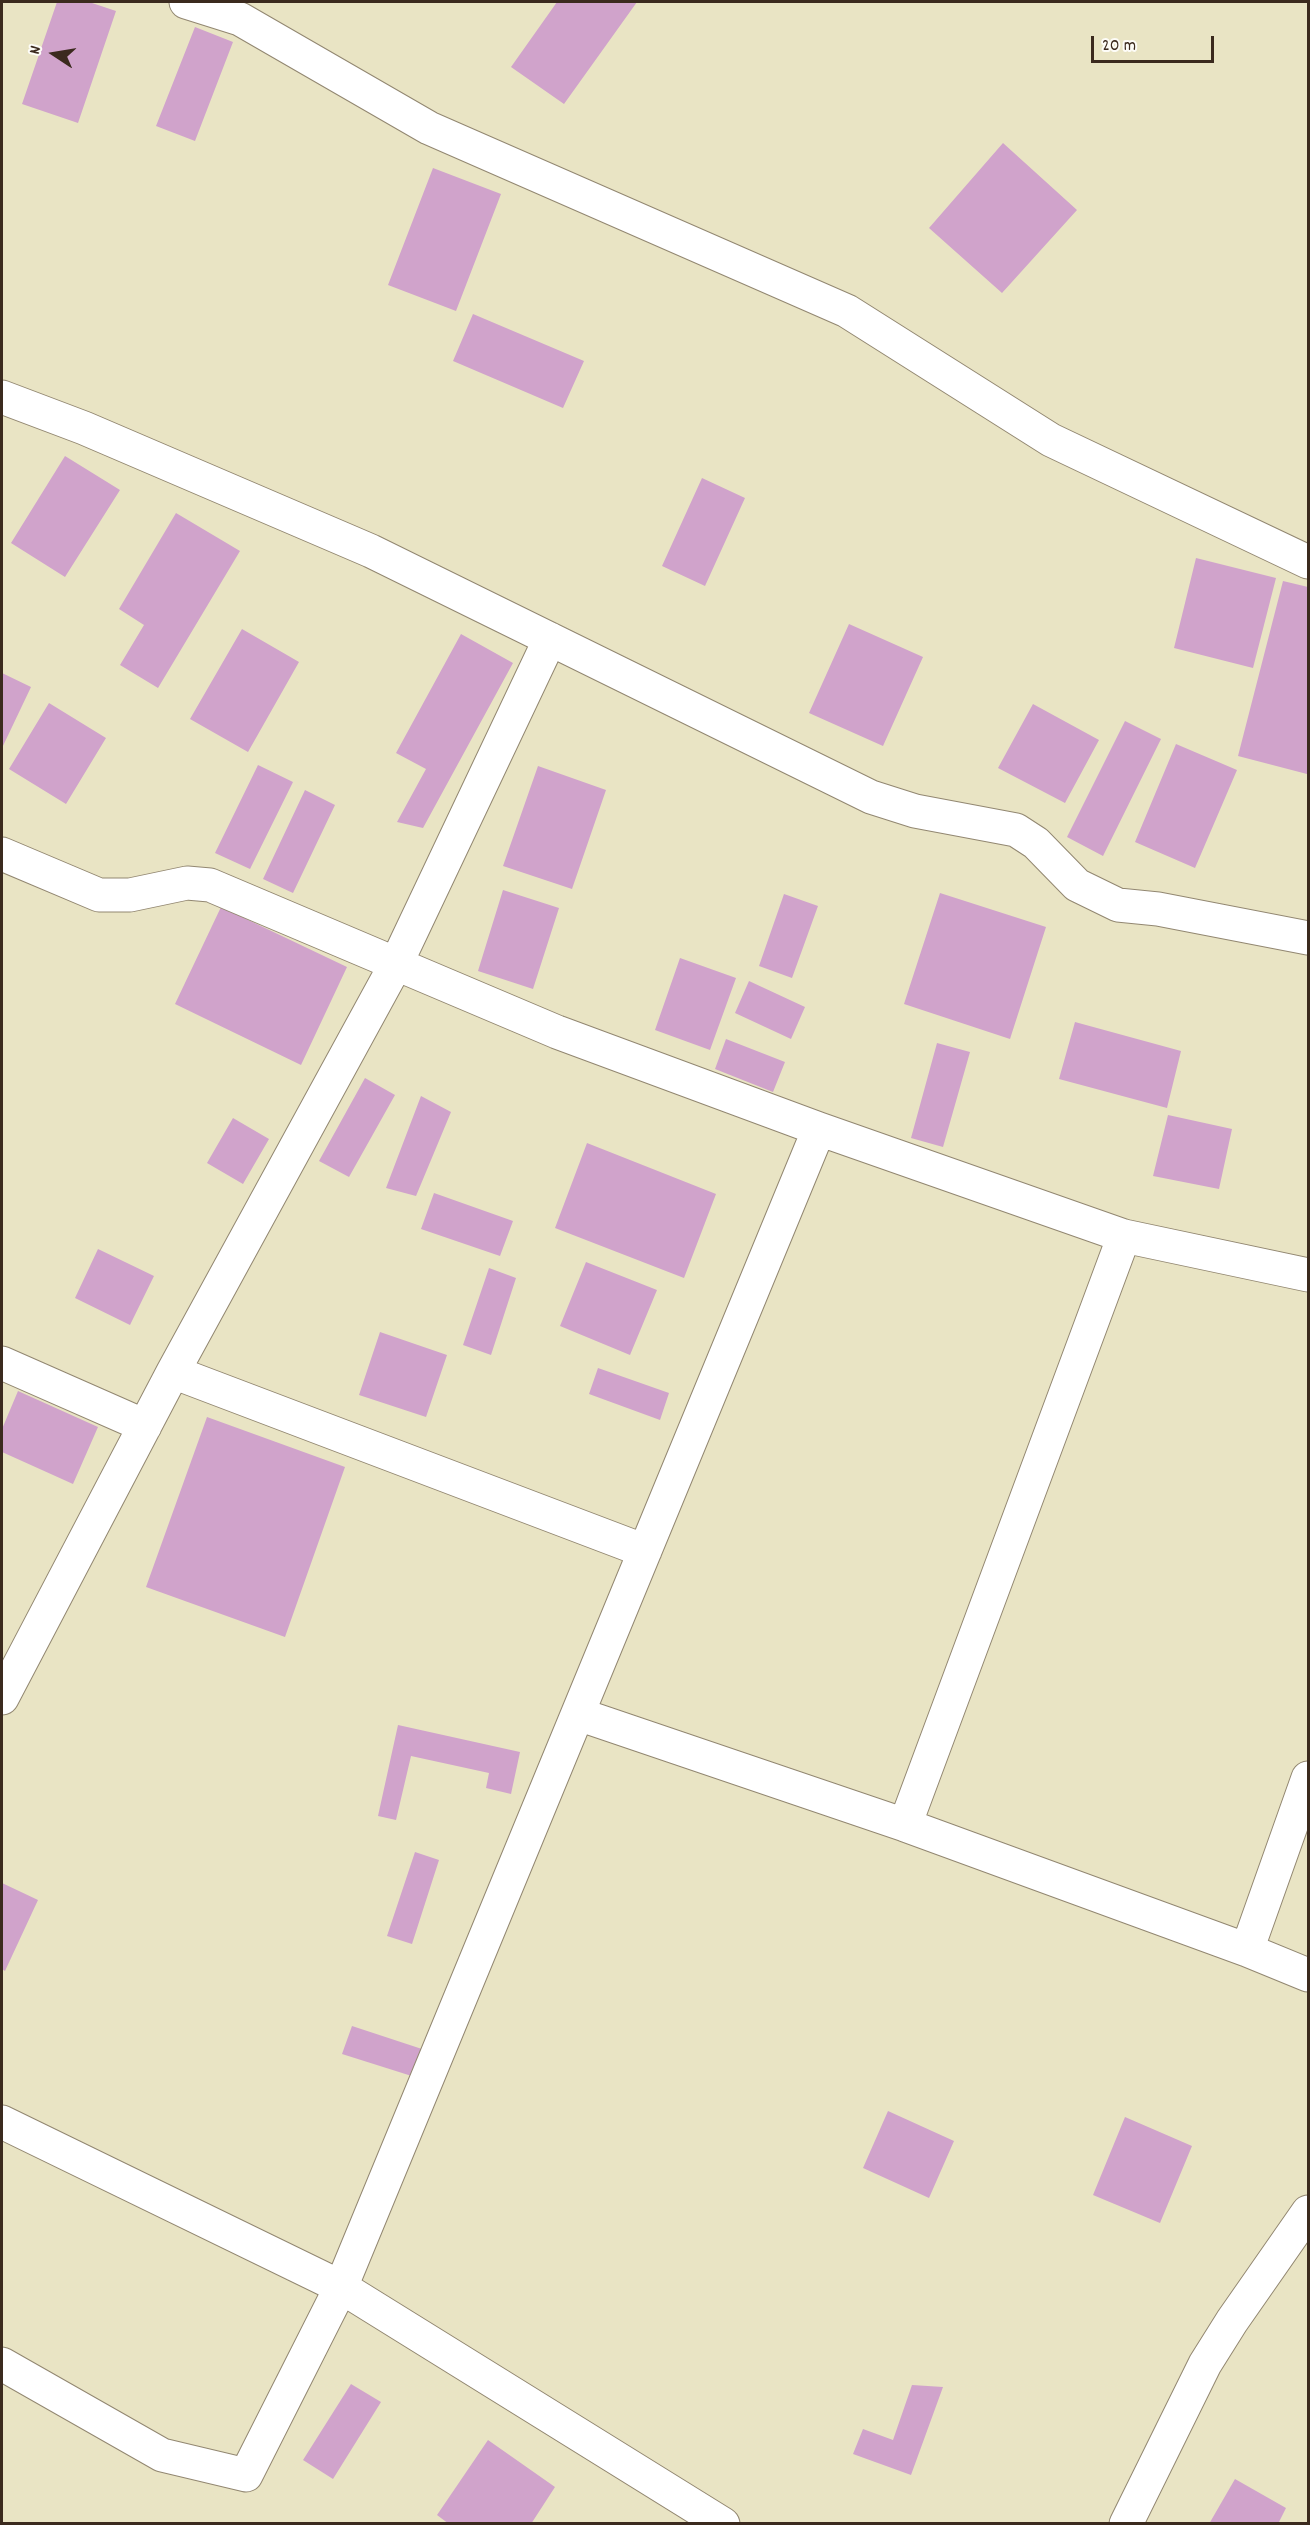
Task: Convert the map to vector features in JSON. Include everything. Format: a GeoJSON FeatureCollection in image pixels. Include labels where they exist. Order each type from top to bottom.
{"type":"FeatureCollection","features":[{"type":"Feature","properties":{"kind":"street"},"geometry":{"type":"LineString","coordinates":[[186,2],[245,10],[429,128],[847,311],[1051,440],[1308,562]]}},
{"type":"Feature","properties":{"kind":"street"},"geometry":{"type":"LineString","coordinates":[[2,397],[84,428],[371,551],[871,797],[915,811],[1016,830],[1036,843],[1077,885],[1118,905],[1158,909],[1308,938]]}},
{"type":"Feature","properties":{"kind":"street"},"geometry":{"type":"LineString","coordinates":[[2,1698],[173,1372],[396,964],[550,639]]}},
{"type":"Feature","properties":{"kind":"street"},"geometry":{"type":"LineString","coordinates":[[2,854],[99,895],[130,895],[187,883],[210,885],[557,1032],[819,1129],[1124,1236],[1308,1275]]}},
{"type":"Feature","properties":{"kind":"street"},"geometry":{"type":"LineString","coordinates":[[2,2364],[162,2455],[246,2475],[341,2287],[819,1129]]}},
{"type":"Feature","properties":{"kind":"street"},"geometry":{"type":"LineString","coordinates":[[905,1825],[1124,1236]]}},
{"type":"Feature","properties":{"kind":"street"},"geometry":{"type":"LineString","coordinates":[[2,1363],[145,1426]]}},
{"type":"Feature","properties":{"kind":"street"},"geometry":{"type":"LineString","coordinates":[[173,1372],[645,1551]]}},
{"type":"Feature","properties":{"kind":"street"},"geometry":{"type":"LineString","coordinates":[[578,1714],[905,1825],[1247,1950],[1308,1975]]}},
{"type":"Feature","properties":{"kind":"street"},"geometry":{"type":"LineString","coordinates":[[1247,1950],[1308,1778]]}},
{"type":"Feature","properties":{"kind":"street"},"geometry":{"type":"LineString","coordinates":[[2,2122],[341,2287],[723,2523]]}},
{"type":"Feature","properties":{"kind":"street"},"geometry":{"type":"LineString","coordinates":[[1126,2523],[1205,2364],[1308,2212]]}},
{"type":"Feature","properties":{"kind":"building"},"geometry":{"type":"Polygon","coordinates":[[[57,2],[89,2],[116,11],[78,123],[22,104],[57,2]]]}},
{"type":"Feature","properties":{"kind":"building"},"geometry":{"type":"Polygon","coordinates":[[[557,2],[637,2],[564,104],[511,67],[557,2]]]}},
{"type":"Feature","properties":{"kind":"building"},"geometry":{"type":"Polygon","coordinates":[[[195,27],[233,42],[195,141],[156,126],[195,27]]]}},
{"type":"Feature","properties":{"kind":"building"},"geometry":{"type":"Polygon","coordinates":[[[1003,143],[1077,210],[1002,293],[929,228],[1003,143]]]}},
{"type":"Feature","properties":{"kind":"building"},"geometry":{"type":"Polygon","coordinates":[[[433,168],[501,194],[456,311],[388,285],[433,168]]]}},
{"type":"Feature","properties":{"kind":"building"},"geometry":{"type":"Polygon","coordinates":[[[473,314],[584,361],[563,408],[453,361],[473,314]]]}},
{"type":"Feature","properties":{"kind":"building"},"geometry":{"type":"Polygon","coordinates":[[[65,456],[120,490],[65,577],[11,543],[65,456]]]}},
{"type":"Feature","properties":{"kind":"building"},"geometry":{"type":"Polygon","coordinates":[[[702,478],[745,498],[705,586],[662,566],[702,478]]]}},
{"type":"Feature","properties":{"kind":"building"},"geometry":{"type":"Polygon","coordinates":[[[176,513],[240,551],[158,688],[120,665],[144,625],[119,609],[176,513]]]}},
{"type":"Feature","properties":{"kind":"building"},"geometry":{"type":"Polygon","coordinates":[[[1196,558],[1276,578],[1253,668],[1174,648],[1196,558]]]}},
{"type":"Feature","properties":{"kind":"building"},"geometry":{"type":"Polygon","coordinates":[[[1283,581],[1308,587],[1307,774],[1238,756],[1283,581]]]}},
{"type":"Feature","properties":{"kind":"building"},"geometry":{"type":"Polygon","coordinates":[[[849,624],[923,657],[883,746],[809,713],[849,624]]]}},
{"type":"Feature","properties":{"kind":"building"},"geometry":{"type":"Polygon","coordinates":[[[242,629],[299,662],[248,752],[190,719],[242,629]]]}},
{"type":"Feature","properties":{"kind":"building"},"geometry":{"type":"Polygon","coordinates":[[[461,634],[513,663],[423,828],[397,822],[426,769],[396,753],[461,634]]]}},
{"type":"Feature","properties":{"kind":"building"},"geometry":{"type":"Polygon","coordinates":[[[2,673],[31,687],[2,748],[2,673]]]}},
{"type":"Feature","properties":{"kind":"building"},"geometry":{"type":"Polygon","coordinates":[[[49,703],[106,738],[66,804],[9,769],[49,703]]]}},
{"type":"Feature","properties":{"kind":"building"},"geometry":{"type":"Polygon","coordinates":[[[1033,704],[1099,740],[1065,803],[998,768],[1033,704]]]}},
{"type":"Feature","properties":{"kind":"building"},"geometry":{"type":"Polygon","coordinates":[[[1125,721],[1161,739],[1103,856],[1067,837],[1125,721]]]}},
{"type":"Feature","properties":{"kind":"building"},"geometry":{"type":"Polygon","coordinates":[[[1176,744],[1237,770],[1195,868],[1135,842],[1176,744]]]}},
{"type":"Feature","properties":{"kind":"building"},"geometry":{"type":"Polygon","coordinates":[[[258,765],[293,782],[250,869],[215,853],[258,765]]]}},
{"type":"Feature","properties":{"kind":"building"},"geometry":{"type":"Polygon","coordinates":[[[538,766],[606,790],[572,889],[503,866],[538,766]]]}},
{"type":"Feature","properties":{"kind":"building"},"geometry":{"type":"Polygon","coordinates":[[[305,790],[335,805],[293,893],[263,879],[305,790]]]}},
{"type":"Feature","properties":{"kind":"building"},"geometry":{"type":"Polygon","coordinates":[[[503,890],[559,908],[533,989],[478,971],[503,890]]]}},
{"type":"Feature","properties":{"kind":"building"},"geometry":{"type":"Polygon","coordinates":[[[940,893],[1046,927],[1010,1039],[904,1004],[940,893]]]}},
{"type":"Feature","properties":{"kind":"building"},"geometry":{"type":"Polygon","coordinates":[[[784,894],[818,906],[792,978],[759,966],[784,894]]]}},
{"type":"Feature","properties":{"kind":"building"},"geometry":{"type":"Polygon","coordinates":[[[221,907],[347,967],[301,1065],[175,1004],[221,907]]]}},
{"type":"Feature","properties":{"kind":"building"},"geometry":{"type":"Polygon","coordinates":[[[680,958],[736,978],[710,1050],[655,1030],[680,958]]]}},
{"type":"Feature","properties":{"kind":"building"},"geometry":{"type":"Polygon","coordinates":[[[749,981],[805,1007],[791,1039],[735,1013],[749,981]]]}},
{"type":"Feature","properties":{"kind":"building"},"geometry":{"type":"Polygon","coordinates":[[[1075,1022],[1181,1051],[1167,1108],[1059,1079],[1075,1022]]]}},
{"type":"Feature","properties":{"kind":"building"},"geometry":{"type":"Polygon","coordinates":[[[726,1039],[785,1062],[773,1092],[715,1069],[726,1039]]]}},
{"type":"Feature","properties":{"kind":"building"},"geometry":{"type":"Polygon","coordinates":[[[937,1043],[970,1052],[943,1147],[911,1138],[937,1043]]]}},
{"type":"Feature","properties":{"kind":"building"},"geometry":{"type":"Polygon","coordinates":[[[365,1078],[395,1095],[349,1177],[319,1161],[365,1078]]]}},
{"type":"Feature","properties":{"kind":"building"},"geometry":{"type":"Polygon","coordinates":[[[421,1096],[451,1112],[416,1196],[386,1188],[421,1096]]]}},
{"type":"Feature","properties":{"kind":"building"},"geometry":{"type":"Polygon","coordinates":[[[1168,1115],[1232,1129],[1219,1189],[1153,1176],[1168,1115]]]}},
{"type":"Feature","properties":{"kind":"building"},"geometry":{"type":"Polygon","coordinates":[[[233,1118],[269,1139],[243,1184],[207,1163],[233,1118]]]}},
{"type":"Feature","properties":{"kind":"building"},"geometry":{"type":"Polygon","coordinates":[[[587,1143],[716,1194],[684,1278],[555,1228],[587,1143]]]}},
{"type":"Feature","properties":{"kind":"building"},"geometry":{"type":"Polygon","coordinates":[[[434,1193],[513,1221],[500,1256],[421,1229],[434,1193]]]}},
{"type":"Feature","properties":{"kind":"building"},"geometry":{"type":"Polygon","coordinates":[[[98,1249],[154,1276],[130,1325],[75,1298],[98,1249]]]}},
{"type":"Feature","properties":{"kind":"building"},"geometry":{"type":"Polygon","coordinates":[[[586,1262],[657,1290],[630,1355],[560,1326],[586,1262]]]}},
{"type":"Feature","properties":{"kind":"building"},"geometry":{"type":"Polygon","coordinates":[[[489,1268],[516,1278],[491,1355],[463,1345],[489,1268]]]}},
{"type":"Feature","properties":{"kind":"building"},"geometry":{"type":"Polygon","coordinates":[[[380,1332],[447,1355],[426,1417],[359,1395],[380,1332]]]}},
{"type":"Feature","properties":{"kind":"building"},"geometry":{"type":"Polygon","coordinates":[[[598,1368],[669,1393],[660,1420],[589,1394],[598,1368]]]}},
{"type":"Feature","properties":{"kind":"building"},"geometry":{"type":"Polygon","coordinates":[[[18,1391],[98,1427],[73,1484],[2,1452],[2,1429],[18,1391]]]}},
{"type":"Feature","properties":{"kind":"building"},"geometry":{"type":"Polygon","coordinates":[[[207,1417],[345,1467],[285,1637],[146,1587],[207,1417]]]}},
{"type":"Feature","properties":{"kind":"building"},"geometry":{"type":"Polygon","coordinates":[[[398,1725],[520,1752],[511,1794],[486,1788],[489,1773],[411,1756],[396,1820],[378,1816],[398,1725]]]}},
{"type":"Feature","properties":{"kind":"building"},"geometry":{"type":"Polygon","coordinates":[[[415,1852],[439,1860],[412,1944],[387,1936],[415,1852]]]}},
{"type":"Feature","properties":{"kind":"building"},"geometry":{"type":"Polygon","coordinates":[[[2,1883],[38,1900],[5,1971],[2,1969],[2,1883]]]}},
{"type":"Feature","properties":{"kind":"building"},"geometry":{"type":"Polygon","coordinates":[[[352,2026],[428,2051],[418,2078],[342,2054],[352,2026]]]}},
{"type":"Feature","properties":{"kind":"building"},"geometry":{"type":"Polygon","coordinates":[[[888,2111],[954,2141],[929,2198],[863,2168],[888,2111]]]}},
{"type":"Feature","properties":{"kind":"building"},"geometry":{"type":"Polygon","coordinates":[[[1125,2117],[1192,2146],[1160,2223],[1093,2195],[1125,2117]]]}},
{"type":"Feature","properties":{"kind":"building"},"geometry":{"type":"Polygon","coordinates":[[[351,2384],[381,2402],[333,2479],[303,2460],[351,2384]]]}},
{"type":"Feature","properties":{"kind":"building"},"geometry":{"type":"Polygon","coordinates":[[[912,2385],[943,2387],[911,2475],[853,2454],[863,2429],[893,2440],[912,2385]]]}},
{"type":"Feature","properties":{"kind":"building"},"geometry":{"type":"Polygon","coordinates":[[[488,2440],[555,2487],[531,2524],[449,2524],[437,2515],[488,2440]]]}},
{"type":"Feature","properties":{"kind":"building"},"geometry":{"type":"Polygon","coordinates":[[[1235,2479],[1286,2508],[1278,2524],[1209,2524],[1235,2479]]]}}]}
